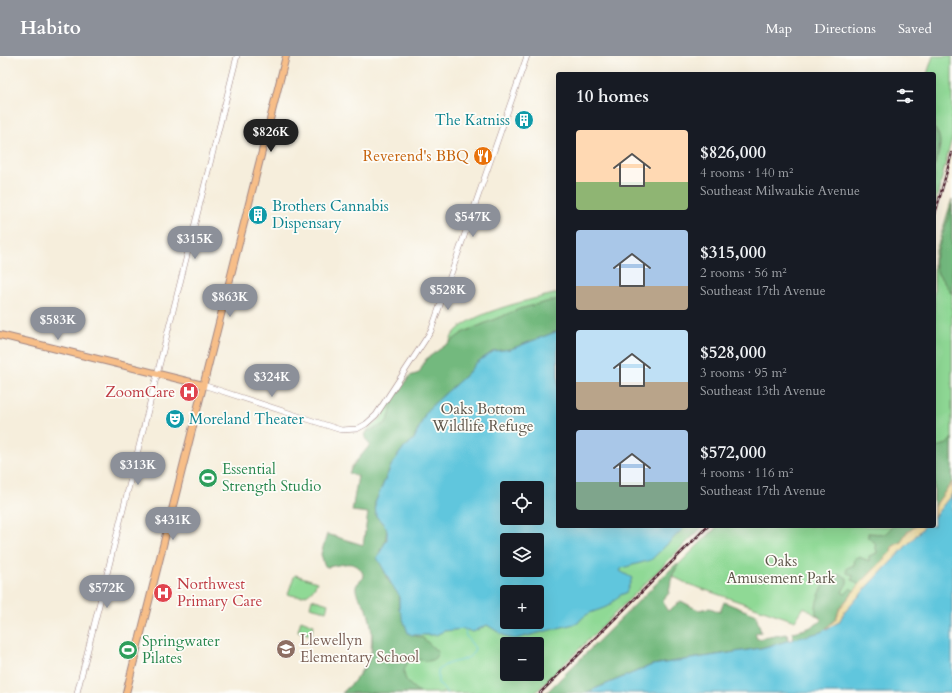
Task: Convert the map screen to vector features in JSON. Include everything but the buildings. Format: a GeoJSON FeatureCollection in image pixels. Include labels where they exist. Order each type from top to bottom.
{"type":"FeatureCollection","features":[{"type":"Feature","properties":{"kind":"main road"},"geometry":{"type":"LineString","coordinates":[[126,693],[286,56]]}},
{"type":"Feature","properties":{"kind":"main road"},"geometry":{"type":"LineString","coordinates":[[0,335],[203,385]]}},
{"type":"Feature","properties":{"kind":"street"},"geometry":{"type":"LineString","coordinates":[[77,693],[237,56]]}},
{"type":"Feature","properties":{"kind":"street"},"geometry":{"type":"LineString","coordinates":[[203,385],[345,430],[357,429],[371,420],[428,336],[439,310],[527,56]]}},
{"type":"Feature","properties":{"kind":"green space"},"geometry":{"type":"Polygon","coordinates":[[[933,56],[952,56],[952,138],[936,201],[936,72],[928,72],[933,56]]]}},
{"type":"Feature","properties":{"kind":"green space"},"geometry":{"type":"Polygon","coordinates":[[[936,131],[940,142],[936,161],[936,131]]]}},
{"type":"Feature","properties":{"kind":"green space"},"geometry":{"type":"Polygon","coordinates":[[[952,199],[952,494],[936,514],[936,251],[952,199]]]}},
{"type":"Feature","properties":{"kind":"green space"},"geometry":{"type":"Polygon","coordinates":[[[952,205],[952,294],[938,274],[936,268],[936,256],[952,205]]]}},
{"type":"Feature","properties":{"kind":"green space","name":"Oaks Bottom Wildlife Refuge"},"geometry":{"type":"Polygon","coordinates":[[[556,294],[556,528],[701,528],[535,693],[342,693],[352,684],[369,660],[371,654],[372,629],[364,595],[391,438],[367,430],[380,419],[397,392],[401,393],[450,342],[455,332],[465,324],[496,310],[556,294]]]}},
{"type":"Feature","properties":{"kind":"green space"},"geometry":{"type":"Polygon","coordinates":[[[556,300],[556,332],[511,349],[494,351],[476,363],[467,374],[427,410],[414,439],[401,451],[391,466],[375,503],[376,516],[386,527],[387,531],[384,546],[380,550],[386,577],[399,595],[399,608],[412,635],[423,638],[438,652],[431,661],[412,658],[407,663],[405,668],[405,678],[408,683],[422,693],[342,693],[367,664],[371,655],[372,634],[370,619],[366,608],[356,592],[357,584],[364,577],[358,567],[354,565],[344,564],[327,567],[324,565],[321,554],[327,534],[363,545],[368,513],[352,511],[358,476],[349,473],[353,465],[370,445],[365,438],[366,432],[385,424],[390,415],[392,402],[410,376],[419,373],[426,359],[464,332],[519,309],[556,300]]]}},
{"type":"Feature","properties":{"kind":"green space"},"geometry":{"type":"Polygon","coordinates":[[[952,438],[952,482],[936,504],[936,447],[947,444],[952,438]]]}},
{"type":"Feature","properties":{"kind":"green space","name":"Oaks Amusement Park"},"geometry":{"type":"Polygon","coordinates":[[[716,528],[923,528],[839,622],[831,626],[804,607],[795,621],[688,584],[672,576],[678,565],[716,528]]]}},
{"type":"Feature","properties":{"kind":"green space"},"geometry":{"type":"Polygon","coordinates":[[[891,528],[913,528],[906,533],[901,542],[892,547],[891,552],[859,585],[852,580],[853,575],[847,573],[847,568],[854,565],[855,558],[859,557],[869,561],[869,556],[877,553],[875,543],[868,537],[868,533],[885,534],[891,528]]]}},
{"type":"Feature","properties":{"kind":"green space"},"geometry":{"type":"Polygon","coordinates":[[[676,564],[678,565],[672,576],[669,593],[663,600],[668,611],[681,601],[698,610],[710,608],[720,612],[724,602],[756,615],[761,632],[755,633],[757,639],[787,634],[789,641],[761,648],[652,665],[585,693],[546,693],[676,564]]]}},
{"type":"Feature","properties":{"kind":"green space"},"geometry":{"type":"Polygon","coordinates":[[[840,574],[847,578],[847,583],[842,592],[845,594],[851,588],[854,591],[840,608],[836,619],[821,633],[794,640],[792,632],[811,627],[822,620],[816,614],[819,596],[825,584],[840,574]]]}},
{"type":"Feature","properties":{"kind":"green space"},"geometry":{"type":"Polygon","coordinates":[[[296,575],[317,582],[315,587],[306,595],[298,596],[288,594],[294,576],[296,575]]]}},
{"type":"Feature","properties":{"kind":"green space"},"geometry":{"type":"Polygon","coordinates":[[[312,599],[328,604],[326,611],[310,607],[312,599]]]}},
{"type":"Feature","properties":{"kind":"green space"},"geometry":{"type":"Polygon","coordinates":[[[301,620],[314,625],[311,635],[298,631],[301,620]]]}},
{"type":"Feature","properties":{"kind":"sand"},"geometry":{"type":"Polygon","coordinates":[[[952,482],[952,498],[936,516],[936,504],[952,482]]]}},
{"type":"Feature","properties":{"kind":"sand"},"geometry":{"type":"Polygon","coordinates":[[[913,528],[925,528],[848,614],[836,625],[821,633],[836,619],[840,608],[859,585],[891,552],[892,547],[901,542],[906,533],[913,528]]]}},
{"type":"Feature","properties":{"kind":"water","name":"Oaks Bottom Wildlife Refuge"},"geometry":{"type":"Polygon","coordinates":[[[556,332],[556,528],[684,528],[651,560],[622,568],[620,571],[632,578],[626,593],[618,597],[608,606],[585,616],[578,623],[523,637],[506,637],[487,625],[473,632],[464,629],[444,631],[436,635],[412,635],[408,633],[399,608],[399,595],[392,586],[377,558],[387,539],[387,531],[386,527],[376,516],[375,503],[391,466],[401,451],[414,439],[427,410],[467,374],[476,363],[494,351],[511,349],[556,332]]]}},
{"type":"Feature","properties":{"kind":"water"},"geometry":{"type":"Polygon","coordinates":[[[952,494],[952,693],[585,693],[652,665],[761,648],[821,632],[839,622],[844,613],[859,596],[923,528],[936,528],[936,514],[952,494]]]}},
{"type":"Feature","properties":{"kind":"waterway"},"geometry":{"type":"LineString","coordinates":[[447,693],[438,683],[438,671],[448,664],[469,657],[475,648],[466,636],[465,629]]}},
{"type":"Feature","properties":{"kind":"railway"},"geometry":{"type":"LineString","coordinates":[[936,211],[952,153]]}},
{"type":"Feature","properties":{"kind":"railway"},"geometry":{"type":"LineString","coordinates":[[540,693],[706,528]]}},
{"type":"Feature","properties":{"kind":"place","name":"The Katniss"},"geometry":{"type":"Point","coordinates":[524,120]}},
{"type":"Feature","properties":{"kind":"place","name":"Reverend's BBQ"},"geometry":{"type":"Point","coordinates":[483,156]}},
{"type":"Feature","properties":{"kind":"place","name":"Brothers Cannabis Dispensary"},"geometry":{"type":"Point","coordinates":[258,215]}},
{"type":"Feature","properties":{"kind":"place","name":"ZoomCare"},"geometry":{"type":"Point","coordinates":[189,392]}},
{"type":"Feature","properties":{"kind":"place","name":"Moreland Theater"},"geometry":{"type":"Point","coordinates":[175,419]}},
{"type":"Feature","properties":{"kind":"place","name":"Essential Strength Studio"},"geometry":{"type":"Point","coordinates":[208,478]}},
{"type":"Feature","properties":{"kind":"place","name":"Northwest Primary Care"},"geometry":{"type":"Point","coordinates":[163,593]}},
{"type":"Feature","properties":{"kind":"place","name":"Llewellyn Elementary School"},"geometry":{"type":"Point","coordinates":[286,649]}},
{"type":"Feature","properties":{"kind":"place","name":"Springwater Pilates"},"geometry":{"type":"Point","coordinates":[128,650]}}]}
